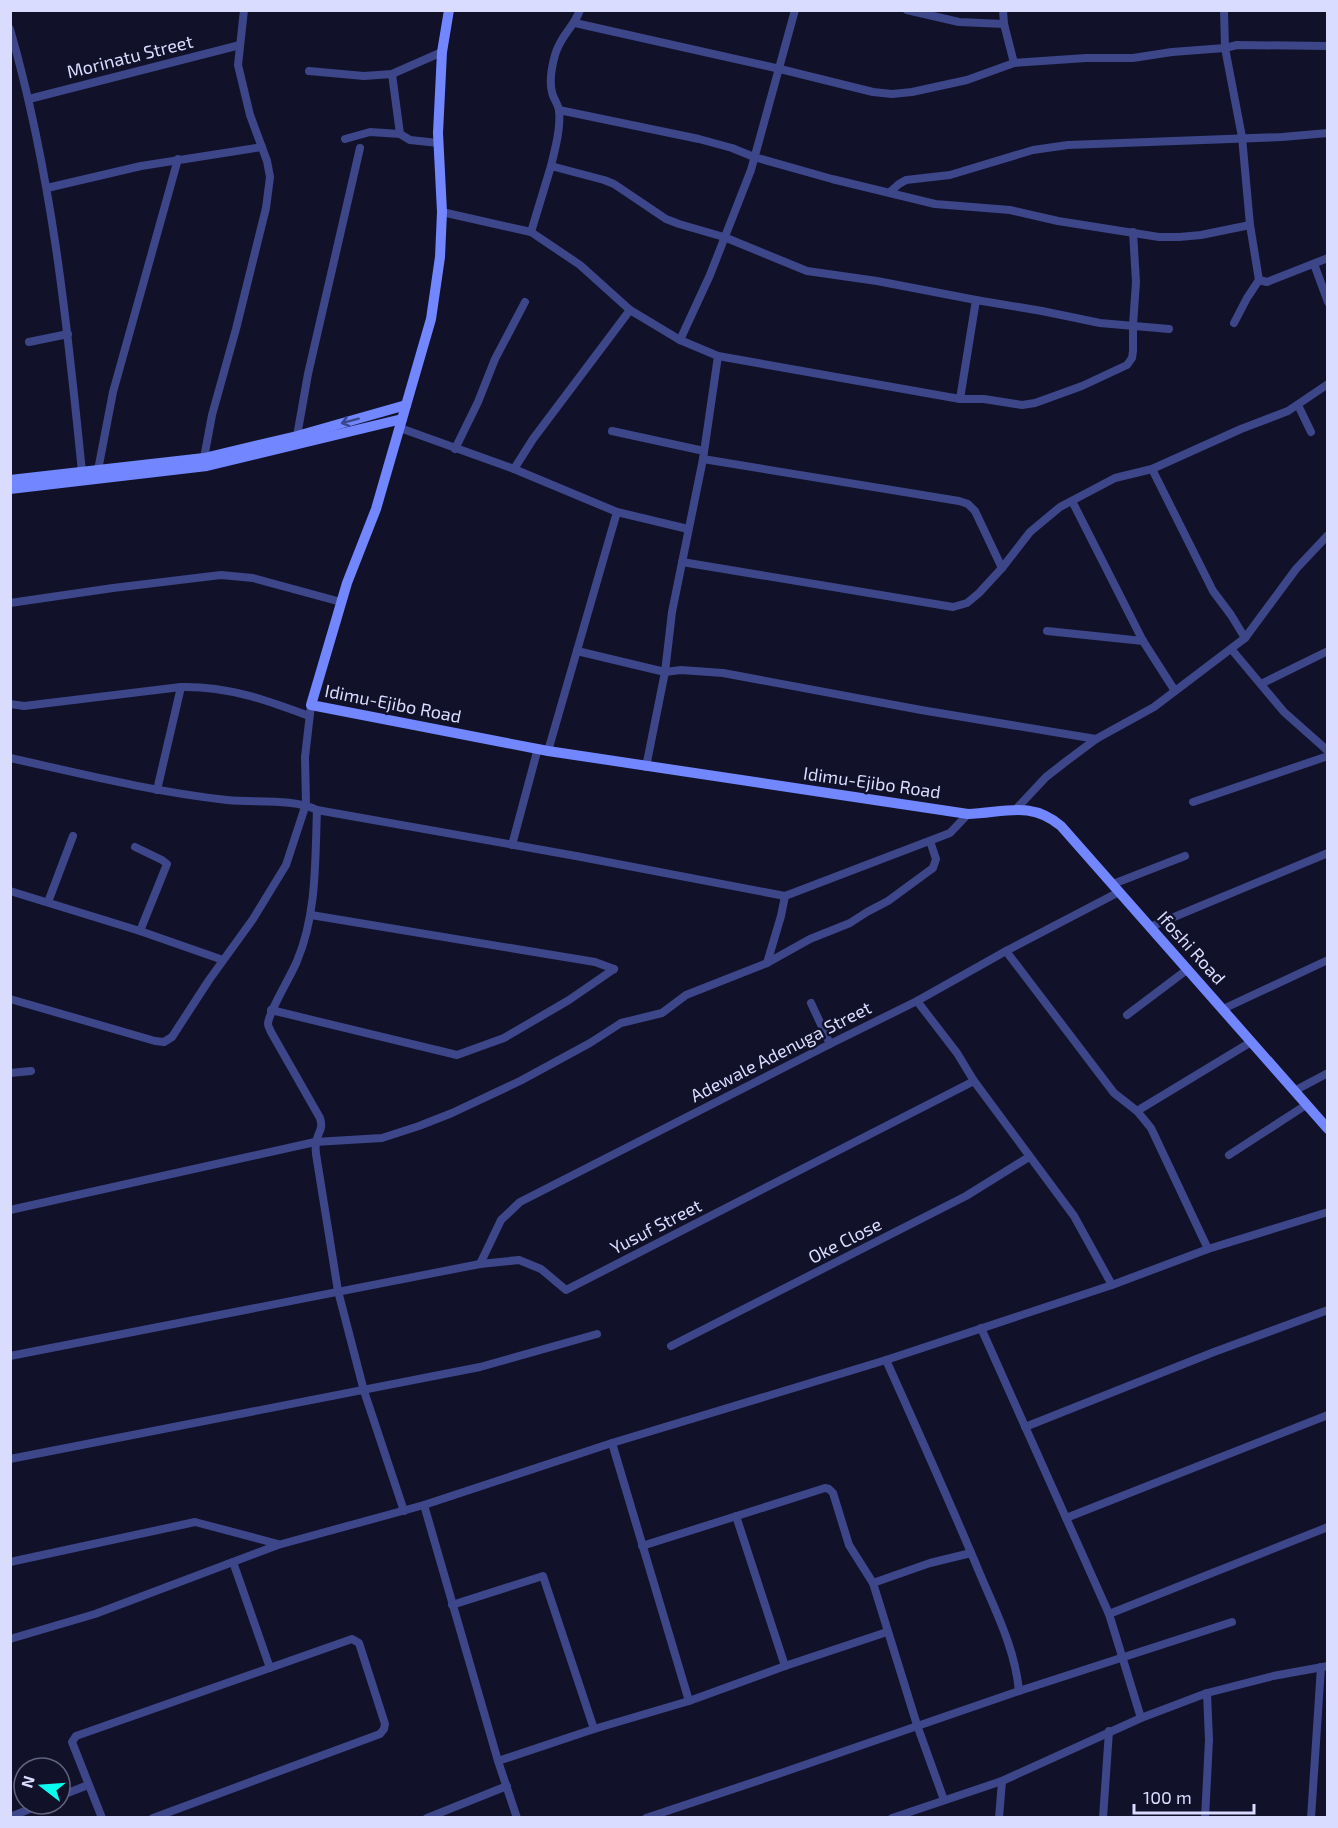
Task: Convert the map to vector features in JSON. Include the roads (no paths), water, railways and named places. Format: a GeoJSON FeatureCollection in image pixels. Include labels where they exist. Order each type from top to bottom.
{"type":"FeatureCollection","features":[{"type":"Feature","properties":{"kind":"main road","name":"Idimu-Ejibo Road"},"geometry":{"type":"LineString","coordinates":[[449,10],[442,52],[438,143],[442,212],[440,257],[431,320],[376,509],[341,602],[310,710],[543,750],[968,814],[1017,808]]}},
{"type":"Feature","properties":{"kind":"main road"},"geometry":{"type":"LineString","coordinates":[[10,480],[98,470],[124,472],[207,466],[224,458],[406,405]]}},
{"type":"Feature","properties":{"kind":"main road"},"geometry":{"type":"LineString","coordinates":[[10,489],[204,458],[224,458],[401,424]]}},
{"type":"Feature","properties":{"kind":"main road","name":"Ifoshi Road"},"geometry":{"type":"LineString","coordinates":[[1017,808],[1040,813],[1061,826],[1328,1129]]}},
{"type":"Feature","properties":{"kind":"street"},"geometry":{"type":"LineString","coordinates":[[204,458],[212,415],[266,208],[270,177],[267,161],[250,115],[238,65],[244,10]]}},
{"type":"Feature","properties":{"kind":"street"},"geometry":{"type":"LineString","coordinates":[[531,232],[551,166],[558,131],[559,110],[552,93],[551,83],[554,57],[563,35],[576,23],[580,10]]}},
{"type":"Feature","properties":{"kind":"street"},"geometry":{"type":"LineString","coordinates":[[680,340],[710,275],[751,170],[795,10]]}},
{"type":"Feature","properties":{"kind":"street"},"geometry":{"type":"LineString","coordinates":[[907,10],[958,22],[1004,24]]}},
{"type":"Feature","properties":{"kind":"street"},"geometry":{"type":"LineString","coordinates":[[1003,10],[1004,24],[1014,63]]}},
{"type":"Feature","properties":{"kind":"street"},"geometry":{"type":"LineString","coordinates":[[1224,10],[1225,48],[1242,137],[1250,225],[1259,280],[1234,323]]}},
{"type":"Feature","properties":{"kind":"street"},"geometry":{"type":"LineString","coordinates":[[576,23],[873,92],[892,94],[967,80],[1014,63],[1086,58],[1133,58],[1238,45],[1328,46]]}},
{"type":"Feature","properties":{"kind":"street"},"geometry":{"type":"LineString","coordinates":[[10,29],[29,99],[47,188],[68,334],[82,472]]}},
{"type":"Feature","properties":{"kind":"street","name":"Morinatu Street"},"geometry":{"type":"LineString","coordinates":[[29,99],[240,45]]}},
{"type":"Feature","properties":{"kind":"street"},"geometry":{"type":"LineString","coordinates":[[309,71],[364,75],[392,74],[442,52]]}},
{"type":"Feature","properties":{"kind":"street"},"geometry":{"type":"LineString","coordinates":[[392,74],[400,134]]}},
{"type":"Feature","properties":{"kind":"street"},"geometry":{"type":"LineString","coordinates":[[559,110],[699,139],[754,157],[935,204],[1010,210],[1058,221],[1159,237],[1201,236],[1250,225]]}},
{"type":"Feature","properties":{"kind":"street"},"geometry":{"type":"LineString","coordinates":[[345,139],[370,132],[400,134],[410,140],[438,143]]}},
{"type":"Feature","properties":{"kind":"street"},"geometry":{"type":"LineString","coordinates":[[890,192],[906,180],[950,175],[1049,147],[1328,133]]}},
{"type":"Feature","properties":{"kind":"street"},"geometry":{"type":"LineString","coordinates":[[47,188],[141,166],[262,147]]}},
{"type":"Feature","properties":{"kind":"street"},"geometry":{"type":"LineString","coordinates":[[297,436],[308,374],[360,148]]}},
{"type":"Feature","properties":{"kind":"street"},"geometry":{"type":"LineString","coordinates":[[98,470],[113,392],[178,159]]}},
{"type":"Feature","properties":{"kind":"street"},"geometry":{"type":"LineString","coordinates":[[551,166],[614,184],[666,219],[724,237],[807,271],[877,281],[1100,323],[1169,330]]}},
{"type":"Feature","properties":{"kind":"street"},"geometry":{"type":"LineString","coordinates":[[442,212],[531,232],[580,265],[630,310],[680,340],[718,356],[960,399],[984,399],[1022,405],[1035,403],[1082,386],[1127,365],[1132,358],[1136,282],[1133,232]]}},
{"type":"Feature","properties":{"kind":"street"},"geometry":{"type":"LineString","coordinates":[[1259,280],[1267,282],[1328,258]]}},
{"type":"Feature","properties":{"kind":"street"},"geometry":{"type":"LineString","coordinates":[[1314,264],[1328,302]]}},
{"type":"Feature","properties":{"kind":"street"},"geometry":{"type":"LineString","coordinates":[[960,399],[976,300]]}},
{"type":"Feature","properties":{"kind":"street"},"geometry":{"type":"LineString","coordinates":[[455,449],[478,402],[495,359],[525,302]]}},
{"type":"Feature","properties":{"kind":"street"},"geometry":{"type":"LineString","coordinates":[[514,470],[533,439],[630,310]]}},
{"type":"Feature","properties":{"kind":"street"},"geometry":{"type":"LineString","coordinates":[[29,342],[68,334]]}},
{"type":"Feature","properties":{"kind":"street"},"geometry":{"type":"LineString","coordinates":[[646,766],[665,672],[672,612],[703,455],[718,356]]}},
{"type":"Feature","properties":{"kind":"street"},"geometry":{"type":"LineString","coordinates":[[682,562],[953,606],[967,603],[1002,568],[1030,532],[1060,507],[1115,478],[1152,469],[1241,429],[1288,411],[1328,384]]}},
{"type":"Feature","properties":{"kind":"street"},"geometry":{"type":"LineString","coordinates":[[1298,405],[1311,432]]}},
{"type":"Feature","properties":{"kind":"street"},"geometry":{"type":"LineString","coordinates":[[401,424],[455,449],[514,470],[617,512],[688,529]]}},
{"type":"Feature","properties":{"kind":"street"},"geometry":{"type":"LineString","coordinates":[[612,430],[703,455],[968,504],[975,511],[1002,568]]}},
{"type":"Feature","properties":{"kind":"street"},"geometry":{"type":"LineString","coordinates":[[1152,469],[1213,591],[1232,615],[1245,638]]}},
{"type":"Feature","properties":{"kind":"street"},"geometry":{"type":"LineString","coordinates":[[1072,501],[1143,641],[1175,691]]}},
{"type":"Feature","properties":{"kind":"street"},"geometry":{"type":"LineString","coordinates":[[512,845],[577,651],[617,512]]}},
{"type":"Feature","properties":{"kind":"street"},"geometry":{"type":"LineString","coordinates":[[1017,808],[1046,777],[1096,739],[1154,707],[1232,650],[1245,638],[1296,569],[1328,535]]}},
{"type":"Feature","properties":{"kind":"street"},"geometry":{"type":"LineString","coordinates":[[10,603],[221,575],[253,578],[341,602]]}},
{"type":"Feature","properties":{"kind":"street"},"geometry":{"type":"LineString","coordinates":[[1047,631],[1143,641]]}},
{"type":"Feature","properties":{"kind":"street"},"geometry":{"type":"LineString","coordinates":[[1232,650],[1284,712],[1328,751]]}},
{"type":"Feature","properties":{"kind":"street"},"geometry":{"type":"LineString","coordinates":[[577,651],[665,672],[681,670],[723,673],[921,710],[1096,739]]}},
{"type":"Feature","properties":{"kind":"street"},"geometry":{"type":"LineString","coordinates":[[1261,684],[1328,651]]}},
{"type":"Feature","properties":{"kind":"street"},"geometry":{"type":"LineString","coordinates":[[10,704],[24,706],[197,686],[241,692],[310,710],[305,757],[306,804],[286,865],[253,919],[172,1037],[164,1042],[155,1041],[10,999]]}},
{"type":"Feature","properties":{"kind":"street"},"geometry":{"type":"LineString","coordinates":[[157,790],[181,687]]}},
{"type":"Feature","properties":{"kind":"street"},"geometry":{"type":"LineString","coordinates":[[1194,802],[1328,756]]}},
{"type":"Feature","properties":{"kind":"street"},"geometry":{"type":"LineString","coordinates":[[10,758],[157,790],[228,800],[306,804],[317,810],[784,896],[950,833],[968,814]]}},
{"type":"Feature","properties":{"kind":"street"},"geometry":{"type":"LineString","coordinates":[[317,810],[311,915],[303,948],[271,1010],[268,1024],[322,1124],[321,1132],[315,1142],[338,1291],[364,1391],[404,1511]]}},
{"type":"Feature","properties":{"kind":"street"},"geometry":{"type":"LineString","coordinates":[[48,902],[73,836]]}},
{"type":"Feature","properties":{"kind":"street"},"geometry":{"type":"LineString","coordinates":[[10,1210],[315,1142],[382,1138],[452,1113],[520,1081],[591,1043],[621,1023],[662,1012],[686,995],[767,963],[810,939],[850,923],[888,901],[933,868],[936,859],[930,841]]}},
{"type":"Feature","properties":{"kind":"street"},"geometry":{"type":"LineString","coordinates":[[135,847],[166,864],[140,931]]}},
{"type":"Feature","properties":{"kind":"street"},"geometry":{"type":"LineString","coordinates":[[1150,927],[1328,853]]}},
{"type":"Feature","properties":{"kind":"street","name":"Adewale Adenuga Street"},"geometry":{"type":"LineString","coordinates":[[480,1264],[501,1220],[520,1202],[916,1001],[1116,888],[1185,856]]}},
{"type":"Feature","properties":{"kind":"street"},"geometry":{"type":"LineString","coordinates":[[10,891],[140,931],[223,960]]}},
{"type":"Feature","properties":{"kind":"street"},"geometry":{"type":"LineString","coordinates":[[767,963],[781,916],[784,896]]}},
{"type":"Feature","properties":{"kind":"street"},"geometry":{"type":"LineString","coordinates":[[271,1010],[457,1055],[504,1038],[569,1000],[614,969],[595,962],[311,915]]}},
{"type":"Feature","properties":{"kind":"street"},"geometry":{"type":"LineString","coordinates":[[1006,951],[1114,1093],[1137,1111],[1151,1128],[1208,1249]]}},
{"type":"Feature","properties":{"kind":"street"},"geometry":{"type":"LineString","coordinates":[[1222,1009],[1328,960]]}},
{"type":"Feature","properties":{"kind":"street"},"geometry":{"type":"LineString","coordinates":[[1127,1016],[1188,969]]}},
{"type":"Feature","properties":{"kind":"street"},"geometry":{"type":"LineString","coordinates":[[916,1001],[957,1053],[974,1081],[1074,1216],[1112,1285]]}},
{"type":"Feature","properties":{"kind":"street"},"geometry":{"type":"LineString","coordinates":[[811,1003],[830,1044]]}},
{"type":"Feature","properties":{"kind":"street"},"geometry":{"type":"LineString","coordinates":[[1137,1111],[1251,1042]]}},
{"type":"Feature","properties":{"kind":"street"},"geometry":{"type":"LineString","coordinates":[[10,1073],[31,1071]]}},
{"type":"Feature","properties":{"kind":"street"},"geometry":{"type":"LineString","coordinates":[[1294,1091],[1328,1073]]}},
{"type":"Feature","properties":{"kind":"street","name":"Yusuf Street"},"geometry":{"type":"LineString","coordinates":[[10,1356],[480,1264],[519,1260],[541,1269],[566,1290],[974,1081]]}},
{"type":"Feature","properties":{"kind":"street"},"geometry":{"type":"LineString","coordinates":[[1229,1155],[1306,1105]]}},
{"type":"Feature","properties":{"kind":"street","name":"Oke Close"},"geometry":{"type":"LineString","coordinates":[[671,1346],[966,1196],[1029,1157]]}},
{"type":"Feature","properties":{"kind":"street"},"geometry":{"type":"LineString","coordinates":[[10,1639],[95,1614],[278,1545],[424,1505],[612,1443],[886,1360],[1112,1285],[1208,1249],[1328,1212]]}},
{"type":"Feature","properties":{"kind":"street"},"geometry":{"type":"LineString","coordinates":[[1025,1427],[1214,1352],[1328,1310]]}},
{"type":"Feature","properties":{"kind":"street"},"geometry":{"type":"LineString","coordinates":[[981,1328],[1109,1614],[1141,1718]]}},
{"type":"Feature","properties":{"kind":"street"},"geometry":{"type":"LineString","coordinates":[[10,1459],[480,1367],[597,1335]]}},
{"type":"Feature","properties":{"kind":"street"},"geometry":{"type":"LineString","coordinates":[[886,1360],[1009,1645],[1018,1677],[1019,1690]]}},
{"type":"Feature","properties":{"kind":"street"},"geometry":{"type":"LineString","coordinates":[[1066,1518],[1328,1415]]}},
{"type":"Feature","properties":{"kind":"street"},"geometry":{"type":"LineString","coordinates":[[612,1443],[689,1701]]}},
{"type":"Feature","properties":{"kind":"street"},"geometry":{"type":"LineString","coordinates":[[642,1546],[825,1488],[829,1489],[833,1493],[849,1545],[873,1582],[917,1725],[944,1800]]}},
{"type":"Feature","properties":{"kind":"street"},"geometry":{"type":"LineString","coordinates":[[424,1505],[498,1761],[517,1818]]}},
{"type":"Feature","properties":{"kind":"street"},"geometry":{"type":"LineString","coordinates":[[736,1516],[785,1666]]}},
{"type":"Feature","properties":{"kind":"street"},"geometry":{"type":"LineString","coordinates":[[10,1562],[195,1522],[278,1545]]}},
{"type":"Feature","properties":{"kind":"street"},"geometry":{"type":"LineString","coordinates":[[1109,1614],[1328,1527]]}},
{"type":"Feature","properties":{"kind":"street"},"geometry":{"type":"LineString","coordinates":[[873,1582],[930,1563],[971,1553]]}},
{"type":"Feature","properties":{"kind":"street"},"geometry":{"type":"LineString","coordinates":[[233,1562],[270,1668]]}},
{"type":"Feature","properties":{"kind":"street"},"geometry":{"type":"LineString","coordinates":[[452,1605],[543,1576],[594,1729]]}},
{"type":"Feature","properties":{"kind":"street"},"geometry":{"type":"LineString","coordinates":[[646,1818],[1019,1690],[1232,1622]]}},
{"type":"Feature","properties":{"kind":"street"},"geometry":{"type":"LineString","coordinates":[[498,1761],[689,1701],[887,1632]]}},
{"type":"Feature","properties":{"kind":"street"},"geometry":{"type":"LineString","coordinates":[[102,1818],[72,1742],[76,1736],[352,1639],[359,1643],[385,1724],[382,1732],[153,1818]]}},
{"type":"Feature","properties":{"kind":"street"},"geometry":{"type":"LineString","coordinates":[[892,1818],[1002,1780],[1109,1731],[1207,1693],[1273,1676],[1324,1667],[1311,1818]]}},
{"type":"Feature","properties":{"kind":"street"},"geometry":{"type":"LineString","coordinates":[[1205,1818],[1209,1740],[1207,1693]]}},
{"type":"Feature","properties":{"kind":"street"},"geometry":{"type":"LineString","coordinates":[[1103,1818],[1109,1731]]}},
{"type":"Feature","properties":{"kind":"street"},"geometry":{"type":"LineString","coordinates":[[999,1818],[1002,1780]]}},
{"type":"Feature","properties":{"kind":"street"},"geometry":{"type":"LineString","coordinates":[[72,1792],[88,1785]]}},
{"type":"Feature","properties":{"kind":"street"},"geometry":{"type":"LineString","coordinates":[[428,1818],[507,1786]]}}]}
